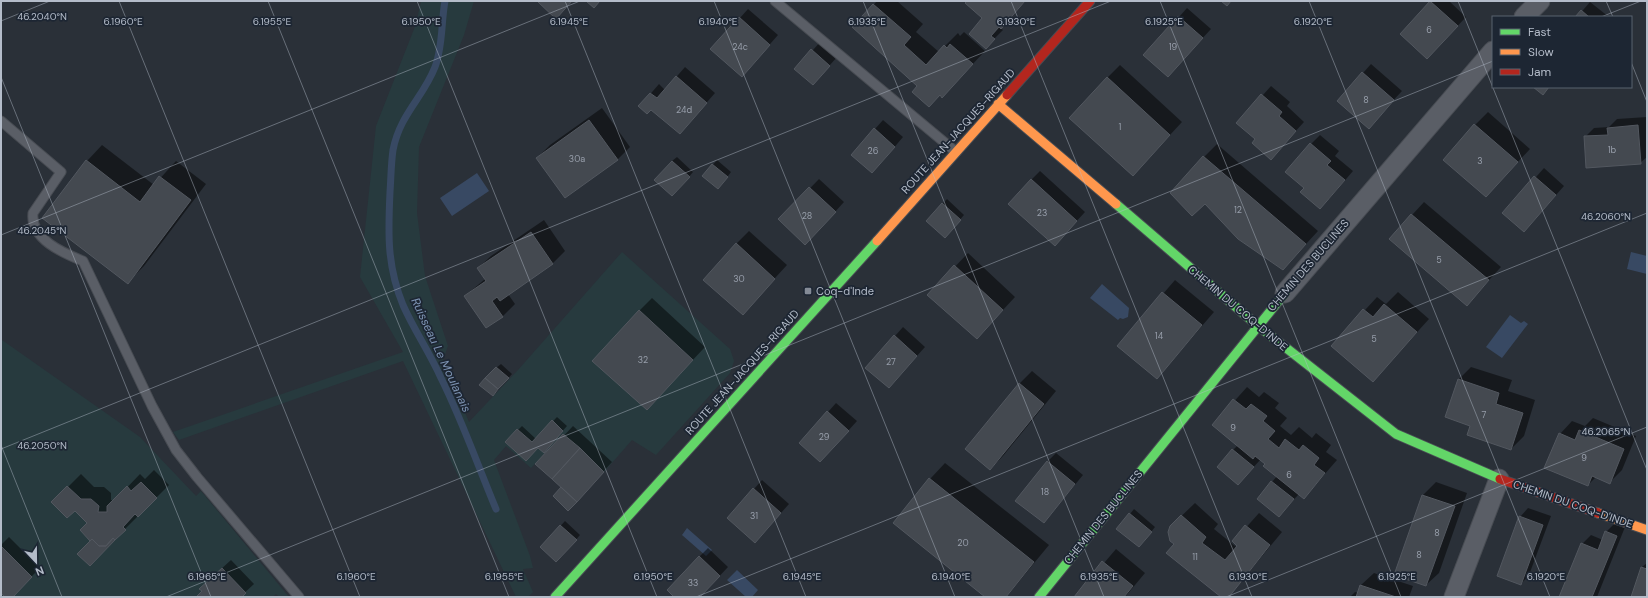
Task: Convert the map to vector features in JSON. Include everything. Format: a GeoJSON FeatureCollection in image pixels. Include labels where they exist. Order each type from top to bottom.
{"type":"FeatureCollection","features":[{"type":"Feature","properties":{"kind":"street","name":"ROUTE JEAN-JACQUES-RIGAUD"},"geometry":{"type":"LineString","coordinates":[[555,597],[1090,1]]}},
{"type":"Feature","properties":{"kind":"street"},"geometry":{"type":"LineString","coordinates":[[1525,16],[1540,1]]}},
{"type":"Feature","properties":{"kind":"street","name":"CHEMIN DES BUCLINES"},"geometry":{"type":"LineString","coordinates":[[1039,597],[1257,325],[1492,52]]}},
{"type":"Feature","properties":{"kind":"street","name":"CHEMIN DU COQ-D'INDE"},"geometry":{"type":"LineString","coordinates":[[998,104],[1257,325],[1396,434],[1499,479],[1647,530]]}},
{"type":"Feature","properties":{"kind":"street","name":"CHEMIN DU COQ-D'INDE"},"geometry":{"type":"LineString","coordinates":[[1454,597],[1499,479]]}},
{"type":"Feature","properties":{"kind":"lane"},"geometry":{"type":"LineString","coordinates":[[775,1],[956,152]]}},
{"type":"Feature","properties":{"kind":"lane"},"geometry":{"type":"LineString","coordinates":[[1,121],[62,172],[33,213],[33,219],[39,234],[66,254],[83,261],[152,406],[176,450],[197,477],[300,597]]}},
{"type":"Feature","properties":{"kind":"green space"},"geometry":{"type":"Polygon","coordinates":[[[421,1],[474,1],[464,35],[419,147],[417,213],[425,276],[448,346],[443,360],[469,422],[518,370],[622,252],[730,349],[734,361],[730,373],[656,455],[632,440],[604,472],[563,434],[531,468],[506,446],[494,460],[530,556],[533,568],[523,569],[533,592],[528,597],[516,597],[403,361],[179,440],[173,432],[403,352],[360,277],[376,126],[416,24],[421,1]]]}},
{"type":"Feature","properties":{"kind":"green space"},"geometry":{"type":"Polygon","coordinates":[[[2,340],[140,437],[196,496],[201,491],[289,597],[279,597],[276,594],[273,597],[1,597],[2,340]]]}},
{"type":"Feature","properties":{"kind":"water"},"geometry":{"type":"Polygon","coordinates":[[[477,173],[489,191],[452,216],[440,198],[477,173]]]}},
{"type":"Feature","properties":{"kind":"water"},"geometry":{"type":"Polygon","coordinates":[[[1631,252],[1647,256],[1647,274],[1627,269],[1631,252]]]}},
{"type":"Feature","properties":{"kind":"water"},"geometry":{"type":"Polygon","coordinates":[[[1102,284],[1129,308],[1128,317],[1123,319],[1120,318],[1118,320],[1090,298],[1102,284]]]}},
{"type":"Feature","properties":{"kind":"water"},"geometry":{"type":"Polygon","coordinates":[[[1510,315],[1521,323],[1524,321],[1528,324],[1502,358],[1486,347],[1510,315]]]}},
{"type":"Feature","properties":{"kind":"water"},"geometry":{"type":"Polygon","coordinates":[[[687,528],[712,550],[706,556],[682,535],[687,528]]]}},
{"type":"Feature","properties":{"kind":"water"},"geometry":{"type":"Polygon","coordinates":[[[737,570],[758,590],[752,597],[746,597],[727,580],[737,570]]]}},
{"type":"Feature","properties":{"kind":"building"},"geometry":{"type":"Polygon","coordinates":[[[537,1],[572,1],[556,19],[537,1]]]}},
{"type":"Feature","properties":{"kind":"building"},"geometry":{"type":"Polygon","coordinates":[[[586,1],[600,1],[594,8],[586,1]]]}},
{"type":"Feature","properties":{"kind":"building"},"geometry":{"type":"Polygon","coordinates":[[[967,1],[1025,1],[1001,29],[999,27],[991,36],[995,39],[986,49],[969,34],[982,18],[965,3],[967,1]]]}},
{"type":"Feature","properties":{"kind":"building"},"geometry":{"type":"Polygon","coordinates":[[[1221,1],[1231,1],[1227,6],[1221,1]]]}},
{"type":"Feature","properties":{"kind":"building"},"geometry":{"type":"Polygon","coordinates":[[[1430,1],[1458,26],[1427,59],[1400,34],[1430,1]]]}},
{"type":"Feature","properties":{"kind":"building"},"geometry":{"type":"Polygon","coordinates":[[[873,4],[911,37],[904,45],[926,65],[944,45],[947,48],[950,44],[973,64],[942,98],[940,95],[929,107],[912,92],[917,86],[852,27],[873,4]]]}},
{"type":"Feature","properties":{"kind":"building"},"geometry":{"type":"Polygon","coordinates":[[[1581,10],[1588,16],[1576,16],[1581,10]]]}},
{"type":"Feature","properties":{"kind":"building"},"geometry":{"type":"Polygon","coordinates":[[[1178,16],[1203,38],[1168,77],[1143,55],[1178,16]]]}},
{"type":"Feature","properties":{"kind":"building"},"geometry":{"type":"Polygon","coordinates":[[[739,17],[770,45],[742,77],[710,49],[739,17]]]}},
{"type":"Feature","properties":{"kind":"building"},"geometry":{"type":"Polygon","coordinates":[[[811,49],[830,66],[813,85],[794,69],[811,49]]]}},
{"type":"Feature","properties":{"kind":"building"},"geometry":{"type":"Polygon","coordinates":[[[1362,72],[1394,100],[1369,129],[1337,101],[1362,72]]]}},
{"type":"Feature","properties":{"kind":"building"},"geometry":{"type":"Polygon","coordinates":[[[676,76],[707,103],[680,134],[651,110],[647,114],[638,106],[650,93],[657,98],[676,76]]]}},
{"type":"Feature","properties":{"kind":"building"},"geometry":{"type":"Polygon","coordinates":[[[1107,77],[1170,135],[1133,176],[1069,118],[1107,77]]]}},
{"type":"Feature","properties":{"kind":"building"},"geometry":{"type":"Polygon","coordinates":[[[1534,88],[1548,88],[1543,95],[1534,88]]]}},
{"type":"Feature","properties":{"kind":"building"},"geometry":{"type":"Polygon","coordinates":[[[1261,94],[1282,112],[1279,116],[1296,131],[1271,160],[1252,143],[1255,139],[1236,123],[1261,94]]]}},
{"type":"Feature","properties":{"kind":"building"},"geometry":{"type":"Polygon","coordinates":[[[589,120],[618,160],[565,198],[536,158],[589,120]]]}},
{"type":"Feature","properties":{"kind":"building"},"geometry":{"type":"Polygon","coordinates":[[[1474,124],[1518,162],[1486,197],[1443,160],[1474,124]]]}},
{"type":"Feature","properties":{"kind":"building"},"geometry":{"type":"Polygon","coordinates":[[[1638,125],[1641,164],[1586,168],[1584,136],[1608,135],[1607,128],[1638,125]]]}},
{"type":"Feature","properties":{"kind":"building"},"geometry":{"type":"Polygon","coordinates":[[[874,128],[895,147],[872,173],[851,155],[874,128]]]}},
{"type":"Feature","properties":{"kind":"building"},"geometry":{"type":"Polygon","coordinates":[[[1310,143],[1331,161],[1327,165],[1345,180],[1320,209],[1300,192],[1304,188],[1285,172],[1310,143]]]}},
{"type":"Feature","properties":{"kind":"building"},"geometry":{"type":"Polygon","coordinates":[[[1203,156],[1306,244],[1283,270],[1238,239],[1205,204],[1192,216],[1170,193],[1203,156]]]}},
{"type":"Feature","properties":{"kind":"building"},"geometry":{"type":"Polygon","coordinates":[[[86,160],[140,202],[159,176],[191,200],[128,284],[42,218],[86,160]]]}},
{"type":"Feature","properties":{"kind":"building"},"geometry":{"type":"Polygon","coordinates":[[[672,161],[690,177],[672,196],[654,180],[672,161]]]}},
{"type":"Feature","properties":{"kind":"building"},"geometry":{"type":"Polygon","coordinates":[[[712,164],[728,177],[718,189],[702,176],[712,164]]]}},
{"type":"Feature","properties":{"kind":"building"},"geometry":{"type":"Polygon","coordinates":[[[1534,176],[1556,195],[1524,232],[1502,213],[1534,176]]]}},
{"type":"Feature","properties":{"kind":"building"},"geometry":{"type":"Polygon","coordinates":[[[1031,179],[1077,221],[1055,246],[1008,204],[1031,179]]]}},
{"type":"Feature","properties":{"kind":"building"},"geometry":{"type":"Polygon","coordinates":[[[809,187],[836,212],[805,245],[778,219],[809,187]]]}},
{"type":"Feature","properties":{"kind":"building"},"geometry":{"type":"Polygon","coordinates":[[[942,203],[961,220],[945,238],[926,221],[942,203]]]}},
{"type":"Feature","properties":{"kind":"building"},"geometry":{"type":"Polygon","coordinates":[[[1411,214],[1489,280],[1467,306],[1389,239],[1411,214]]]}},
{"type":"Feature","properties":{"kind":"building"},"geometry":{"type":"Polygon","coordinates":[[[531,232],[553,264],[500,301],[497,297],[492,301],[503,317],[486,328],[464,296],[486,281],[477,268],[531,232]]]}},
{"type":"Feature","properties":{"kind":"building"},"geometry":{"type":"Polygon","coordinates":[[[736,243],[775,279],[743,315],[703,280],[736,243]]]}},
{"type":"Feature","properties":{"kind":"building"},"geometry":{"type":"Polygon","coordinates":[[[954,265],[1003,310],[977,339],[927,295],[954,265]]]}},
{"type":"Feature","properties":{"kind":"building"},"geometry":{"type":"Polygon","coordinates":[[[1162,292],[1202,325],[1157,379],[1117,346],[1162,292]]]}},
{"type":"Feature","properties":{"kind":"building"},"geometry":{"type":"Polygon","coordinates":[[[1384,304],[1417,332],[1373,382],[1331,346],[1363,309],[1373,317],[1384,304]]]}},
{"type":"Feature","properties":{"kind":"building"},"geometry":{"type":"Polygon","coordinates":[[[639,310],[693,360],[647,410],[592,361],[639,310]]]}},
{"type":"Feature","properties":{"kind":"building"},"geometry":{"type":"Polygon","coordinates":[[[894,335],[917,356],[889,388],[865,368],[894,335]]]}},
{"type":"Feature","properties":{"kind":"building"},"geometry":{"type":"Polygon","coordinates":[[[496,367],[509,378],[498,389],[485,378],[496,367]]]}},
{"type":"Feature","properties":{"kind":"building"},"geometry":{"type":"Polygon","coordinates":[[[485,378],[498,389],[493,396],[479,385],[485,378]]]}},
{"type":"Feature","properties":{"kind":"building"},"geometry":{"type":"Polygon","coordinates":[[[1458,379],[1499,393],[1496,404],[1523,413],[1511,450],[1467,435],[1470,426],[1445,417],[1458,379]]]}},
{"type":"Feature","properties":{"kind":"building"},"geometry":{"type":"Polygon","coordinates":[[[1019,383],[1044,404],[990,470],[965,449],[1019,383]]]}},
{"type":"Feature","properties":{"kind":"building"},"geometry":{"type":"Polygon","coordinates":[[[1233,399],[1246,409],[1251,404],[1267,416],[1263,421],[1275,431],[1268,439],[1279,448],[1285,439],[1299,450],[1303,445],[1319,458],[1314,465],[1325,473],[1304,499],[1263,466],[1265,464],[1255,456],[1253,459],[1212,425],[1233,399]]]}},
{"type":"Feature","properties":{"kind":"building"},"geometry":{"type":"Polygon","coordinates":[[[827,411],[849,431],[820,462],[799,443],[827,411]]]}},
{"type":"Feature","properties":{"kind":"building"},"geometry":{"type":"Polygon","coordinates":[[[552,420],[563,431],[544,453],[538,448],[526,461],[505,442],[517,429],[532,442],[552,420]]]}},
{"type":"Feature","properties":{"kind":"building"},"geometry":{"type":"Polygon","coordinates":[[[1579,430],[1624,449],[1610,484],[1592,476],[1588,486],[1544,468],[1559,433],[1575,440],[1579,430]]]}},
{"type":"Feature","properties":{"kind":"building"},"geometry":{"type":"Polygon","coordinates":[[[563,434],[580,448],[552,479],[535,464],[563,434]]]}},
{"type":"Feature","properties":{"kind":"building"},"geometry":{"type":"Polygon","coordinates":[[[580,448],[604,472],[577,502],[552,479],[580,448]]]}},
{"type":"Feature","properties":{"kind":"building"},"geometry":{"type":"Polygon","coordinates":[[[1232,449],[1254,467],[1238,485],[1217,467],[1232,449]]]}},
{"type":"Feature","properties":{"kind":"building"},"geometry":{"type":"Polygon","coordinates":[[[1047,461],[1075,484],[1044,523],[1015,501],[1047,461]]]}},
{"type":"Feature","properties":{"kind":"building"},"geometry":{"type":"Polygon","coordinates":[[[929,478],[1034,562],[1006,597],[985,597],[893,523],[929,478]]]}},
{"type":"Feature","properties":{"kind":"building"},"geometry":{"type":"Polygon","coordinates":[[[1271,481],[1294,499],[1279,517],[1257,499],[1271,481]]]}},
{"type":"Feature","properties":{"kind":"building"},"geometry":{"type":"Polygon","coordinates":[[[141,482],[157,498],[138,517],[135,514],[123,527],[126,530],[115,540],[113,538],[106,546],[99,546],[92,539],[90,541],[80,530],[87,523],[75,511],[67,518],[51,502],[67,486],[81,499],[91,499],[99,506],[98,512],[107,512],[107,506],[127,486],[131,491],[141,482]]]}},
{"type":"Feature","properties":{"kind":"building"},"geometry":{"type":"Polygon","coordinates":[[[561,487],[577,502],[568,511],[553,496],[561,487]]]}},
{"type":"Feature","properties":{"kind":"building"},"geometry":{"type":"Polygon","coordinates":[[[753,488],[781,513],[755,543],[727,518],[753,488]]]}},
{"type":"Feature","properties":{"kind":"building"},"geometry":{"type":"Polygon","coordinates":[[[1422,495],[1455,506],[1426,586],[1394,575],[1422,495]]]}},
{"type":"Feature","properties":{"kind":"building"},"geometry":{"type":"Polygon","coordinates":[[[1129,513],[1152,532],[1139,547],[1116,529],[1129,513]]]}},
{"type":"Feature","properties":{"kind":"building"},"geometry":{"type":"Polygon","coordinates":[[[1181,515],[1206,537],[1202,543],[1225,560],[1237,546],[1232,541],[1245,525],[1270,545],[1229,597],[1221,597],[1166,553],[1174,544],[1170,541],[1168,532],[1170,526],[1181,515]]]}},
{"type":"Feature","properties":{"kind":"building"},"geometry":{"type":"Polygon","coordinates":[[[1519,516],[1543,525],[1521,585],[1497,576],[1519,516]]]}},
{"type":"Feature","properties":{"kind":"building"},"geometry":{"type":"Polygon","coordinates":[[[560,525],[577,540],[556,562],[540,547],[560,525]]]}},
{"type":"Feature","properties":{"kind":"building"},"geometry":{"type":"Polygon","coordinates":[[[1605,531],[1617,536],[1592,597],[1559,597],[1581,543],[1598,550],[1605,531]]]}},
{"type":"Feature","properties":{"kind":"building"},"geometry":{"type":"Polygon","coordinates":[[[113,538],[115,540],[90,566],[77,554],[92,539],[99,546],[106,546],[113,538]]]}},
{"type":"Feature","properties":{"kind":"building"},"geometry":{"type":"Polygon","coordinates":[[[1,546],[32,577],[13,597],[5,597],[1,593],[1,546]]]}},
{"type":"Feature","properties":{"kind":"building"},"geometry":{"type":"Polygon","coordinates":[[[699,556],[720,576],[700,597],[674,597],[667,590],[699,556]]]}},
{"type":"Feature","properties":{"kind":"building"},"geometry":{"type":"Polygon","coordinates":[[[1102,561],[1133,586],[1124,597],[1074,597],[1102,561]]]}},
{"type":"Feature","properties":{"kind":"building"},"geometry":{"type":"Polygon","coordinates":[[[1641,567],[1647,569],[1647,597],[1631,597],[1641,567]]]}},
{"type":"Feature","properties":{"kind":"building"},"geometry":{"type":"Polygon","coordinates":[[[222,568],[246,593],[242,597],[196,597],[202,591],[199,589],[222,568]]]}},
{"type":"Feature","properties":{"kind":"building"},"geometry":{"type":"Polygon","coordinates":[[[1360,585],[1396,597],[1356,597],[1360,585]]]}},
{"type":"Feature","properties":{"kind":"waterway","name":"Ruisseau Le Moulanais"},"geometry":{"type":"LineString","coordinates":[[445,1],[438,59],[430,78],[401,126],[396,137],[393,150],[389,207],[391,263],[403,305],[449,394],[496,509]]}},
{"type":"Feature","properties":{"kind":"traffic: fast"},"geometry":{"type":"LineString","coordinates":[[1116,204],[1257,325],[1396,434],[1500,479]]}},
{"type":"Feature","properties":{"kind":"traffic: fast"},"geometry":{"type":"LineString","coordinates":[[555,597],[877,241]]}},
{"type":"Feature","properties":{"kind":"traffic: fast"},"geometry":{"type":"LineString","coordinates":[[1039,597],[1285,293]]}},
{"type":"Feature","properties":{"kind":"traffic: slow"},"geometry":{"type":"LineString","coordinates":[[877,241],[1007,95]]}},
{"type":"Feature","properties":{"kind":"traffic: slow"},"geometry":{"type":"LineString","coordinates":[[998,104],[1116,204]]}},
{"type":"Feature","properties":{"kind":"traffic: slow"},"geometry":{"type":"LineString","coordinates":[[1598,513],[1647,530]]}},
{"type":"Feature","properties":{"kind":"traffic: jam"},"geometry":{"type":"LineString","coordinates":[[1007,95],[1090,1]]}},
{"type":"Feature","properties":{"kind":"traffic: jam"},"geometry":{"type":"LineString","coordinates":[[1500,479],[1598,513]]}},
{"type":"Feature","properties":{"kind":"place","name":"Coq-d'Inde"},"geometry":{"type":"Point","coordinates":[808,291]}}]}
